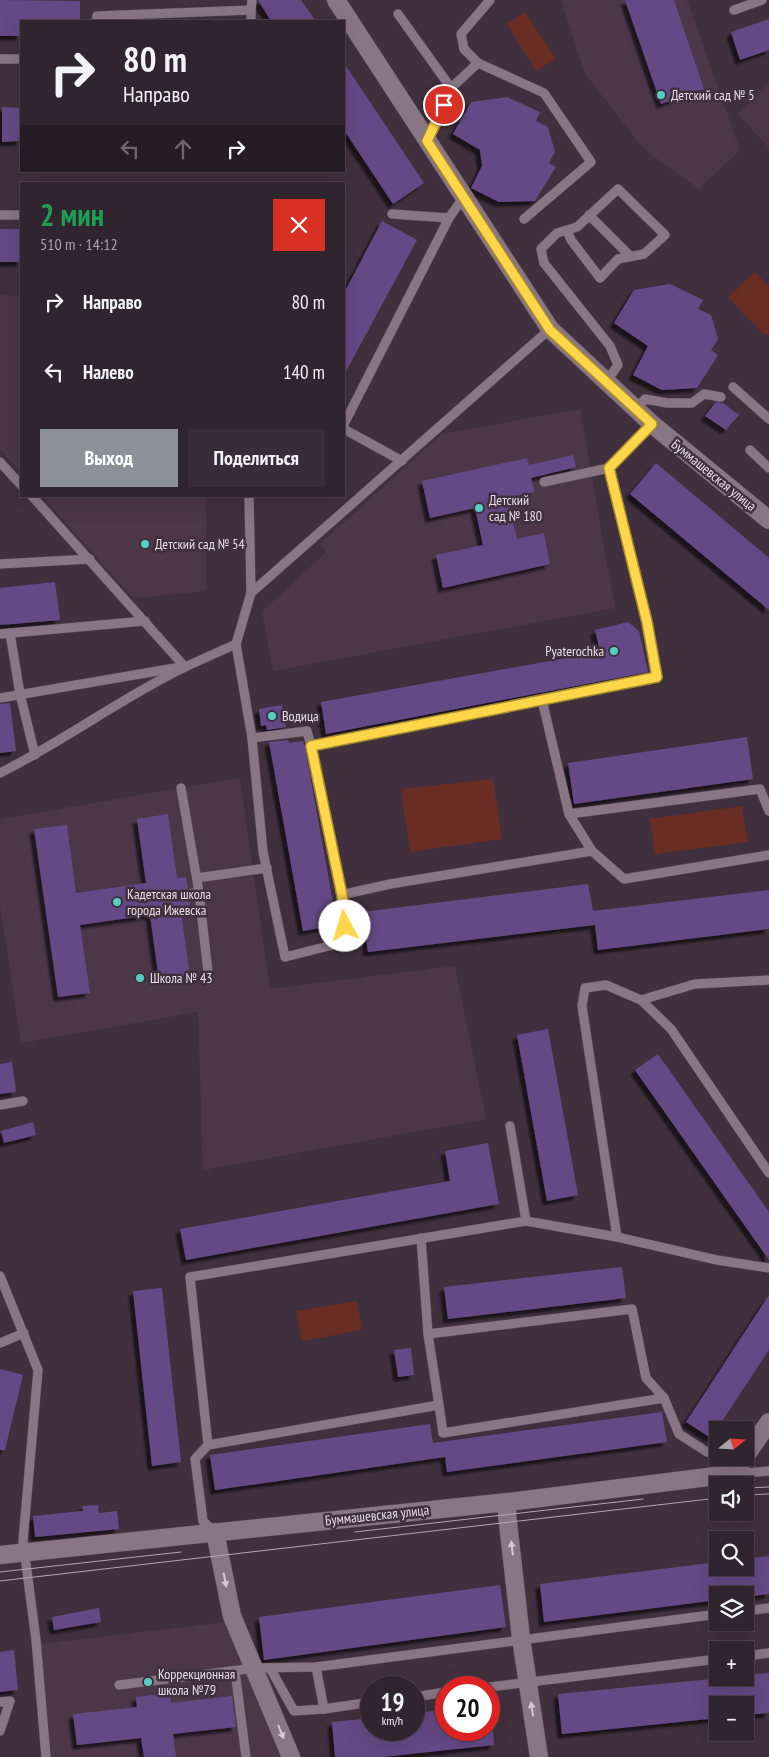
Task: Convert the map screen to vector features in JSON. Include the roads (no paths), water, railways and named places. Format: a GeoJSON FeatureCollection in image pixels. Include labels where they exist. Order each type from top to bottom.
{"type":"FeatureCollection","features":[{"type":"Feature","properties":{"kind":"street","name":"Буммашевская улица"},"geometry":{"type":"LineString","coordinates":[[336,0],[550,330],[652,424],[769,520]]}},
{"type":"Feature","properties":{"kind":"street"},"geometry":{"type":"LineString","coordinates":[[754,1444],[769,1422]]}},
{"type":"Feature","properties":{"kind":"street"},"geometry":{"type":"LineString","coordinates":[[732,1474],[738,1466]]}},
{"type":"Feature","properties":{"kind":"street","name":"Буммашевская улица"},"geometry":{"type":"LineString","coordinates":[[0,1555],[508,1502],[732,1474]]}},
{"type":"Feature","properties":{"kind":"street"},"geometry":{"type":"LineString","coordinates":[[508,1502],[507,1514],[521,1638],[539,1757]]}},
{"type":"Feature","properties":{"kind":"street"},"geometry":{"type":"LineString","coordinates":[[215,1532],[232,1616],[263,1668],[291,1757]]}},
{"type":"Feature","properties":{"kind":"lane"},"geometry":{"type":"LineString","coordinates":[[250,20],[252,0]]}},
{"type":"Feature","properties":{"kind":"lane"},"geometry":{"type":"LineString","coordinates":[[490,0],[461,34],[464,49],[478,64],[544,93],[591,162],[524,218]]}},
{"type":"Feature","properties":{"kind":"lane"},"geometry":{"type":"LineString","coordinates":[[734,10],[762,0]]}},
{"type":"Feature","properties":{"kind":"lane"},"geometry":{"type":"LineString","coordinates":[[96,20],[97,16],[251,10]]}},
{"type":"Feature","properties":{"kind":"lane"},"geometry":{"type":"LineString","coordinates":[[398,14],[451,88]]}},
{"type":"Feature","properties":{"kind":"lane"},"geometry":{"type":"LineString","coordinates":[[0,59],[20,59]]}},
{"type":"Feature","properties":{"kind":"lane"},"geometry":{"type":"LineString","coordinates":[[427,141],[438,122],[451,88],[478,64]]}},
{"type":"Feature","properties":{"kind":"lane"},"geometry":{"type":"LineString","coordinates":[[567,230],[572,240],[600,278],[618,259],[644,254],[665,234],[618,190],[577,227],[567,230],[558,233],[541,249],[544,263],[610,346],[618,365],[606,382]]}},
{"type":"Feature","properties":{"kind":"lane"},"geometry":{"type":"LineString","coordinates":[[345,422],[449,218],[463,198]]}},
{"type":"Feature","properties":{"kind":"lane"},"geometry":{"type":"LineString","coordinates":[[392,214],[449,218]]}},
{"type":"Feature","properties":{"kind":"lane"},"geometry":{"type":"LineString","coordinates":[[0,215],[20,215]]}},
{"type":"Feature","properties":{"kind":"lane"},"geometry":{"type":"LineString","coordinates":[[589,215],[630,256]]}},
{"type":"Feature","properties":{"kind":"lane"},"geometry":{"type":"LineString","coordinates":[[251,593],[550,330]]}},
{"type":"Feature","properties":{"kind":"lane"},"geometry":{"type":"LineString","coordinates":[[732,386],[769,419]]}},
{"type":"Feature","properties":{"kind":"lane"},"geometry":{"type":"LineString","coordinates":[[636,409],[645,400],[667,404],[692,403],[704,394],[721,397]]}},
{"type":"Feature","properties":{"kind":"lane"},"geometry":{"type":"LineString","coordinates":[[544,482],[609,468],[652,424]]}},
{"type":"Feature","properties":{"kind":"lane"},"geometry":{"type":"LineString","coordinates":[[345,430],[402,460]]}},
{"type":"Feature","properties":{"kind":"lane"},"geometry":{"type":"LineString","coordinates":[[750,450],[769,468]]}},
{"type":"Feature","properties":{"kind":"lane"},"geometry":{"type":"LineString","coordinates":[[0,462],[20,484]]}},
{"type":"Feature","properties":{"kind":"lane"},"geometry":{"type":"LineString","coordinates":[[311,746],[657,677],[647,622],[609,468]]}},
{"type":"Feature","properties":{"kind":"lane"},"geometry":{"type":"LineString","coordinates":[[33,497],[90,558],[185,667]]}},
{"type":"Feature","properties":{"kind":"lane"},"geometry":{"type":"LineString","coordinates":[[249,497],[251,593],[236,644],[252,738],[256,796],[267,868],[285,957],[337,944],[345,926],[342,895],[307,731],[252,738]]}},
{"type":"Feature","properties":{"kind":"lane"},"geometry":{"type":"LineString","coordinates":[[0,564],[90,558]]}},
{"type":"Feature","properties":{"kind":"lane"},"geometry":{"type":"LineString","coordinates":[[0,634],[144,621]]}},
{"type":"Feature","properties":{"kind":"lane"},"geometry":{"type":"LineString","coordinates":[[10,633],[20,694],[36,755]]}},
{"type":"Feature","properties":{"kind":"lane"},"geometry":{"type":"LineString","coordinates":[[0,773],[36,755],[161,678],[236,644]]}},
{"type":"Feature","properties":{"kind":"lane"},"geometry":{"type":"LineString","coordinates":[[0,698],[185,667]]}},
{"type":"Feature","properties":{"kind":"lane"},"geometry":{"type":"LineString","coordinates":[[542,700],[569,814],[592,851],[624,879],[769,854]]}},
{"type":"Feature","properties":{"kind":"lane"},"geometry":{"type":"LineString","coordinates":[[181,788],[197,878],[209,981]]}},
{"type":"Feature","properties":{"kind":"lane"},"geometry":{"type":"LineString","coordinates":[[569,814],[760,789],[769,811]]}},
{"type":"Feature","properties":{"kind":"lane"},"geometry":{"type":"LineString","coordinates":[[342,895],[390,884],[592,851]]}},
{"type":"Feature","properties":{"kind":"lane"},"geometry":{"type":"LineString","coordinates":[[197,878],[267,868]]}},
{"type":"Feature","properties":{"kind":"lane"},"geometry":{"type":"LineString","coordinates":[[189,894],[199,892]]}},
{"type":"Feature","properties":{"kind":"lane"},"geometry":{"type":"LineString","coordinates":[[641,1000],[696,984],[769,980]]}},
{"type":"Feature","properties":{"kind":"lane"},"geometry":{"type":"LineString","coordinates":[[617,1237],[582,1006],[585,988],[606,985],[641,1000],[671,1029],[769,1173]]}},
{"type":"Feature","properties":{"kind":"lane"},"geometry":{"type":"LineString","coordinates":[[0,1105],[23,1102]]}},
{"type":"Feature","properties":{"kind":"lane"},"geometry":{"type":"LineString","coordinates":[[510,1126],[526,1221]]}},
{"type":"Feature","properties":{"kind":"lane"},"geometry":{"type":"LineString","coordinates":[[208,1445],[190,1277],[526,1221],[617,1237],[717,1260],[769,1268]]}},
{"type":"Feature","properties":{"kind":"lane"},"geometry":{"type":"LineString","coordinates":[[421,1238],[428,1334],[443,1433],[664,1398]]}},
{"type":"Feature","properties":{"kind":"lane"},"geometry":{"type":"LineString","coordinates":[[0,1276],[38,1370],[23,1542],[36,1640],[46,1757]]}},
{"type":"Feature","properties":{"kind":"lane"},"geometry":{"type":"LineString","coordinates":[[428,1334],[632,1309],[646,1378],[664,1398],[679,1434],[709,1452]]}},
{"type":"Feature","properties":{"kind":"lane"},"geometry":{"type":"LineString","coordinates":[[0,1343],[24,1332]]}},
{"type":"Feature","properties":{"kind":"lane"},"geometry":{"type":"LineString","coordinates":[[215,1532],[203,1521],[195,1459],[208,1445],[439,1405]]}},
{"type":"Feature","properties":{"kind":"lane"},"geometry":{"type":"LineString","coordinates":[[728,1466],[732,1474],[769,1471]]}},
{"type":"Feature","properties":{"kind":"lane"},"geometry":{"type":"LineString","coordinates":[[754,1610],[769,1608]]}},
{"type":"Feature","properties":{"kind":"lane"},"geometry":{"type":"LineString","coordinates":[[119,1685],[263,1668],[316,1667],[521,1638],[709,1615]]}},
{"type":"Feature","properties":{"kind":"lane"},"geometry":{"type":"LineString","coordinates":[[754,1655],[769,1653]]}},
{"type":"Feature","properties":{"kind":"lane"},"geometry":{"type":"LineString","coordinates":[[500,1686],[709,1660]]}},
{"type":"Feature","properties":{"kind":"lane"},"geometry":{"type":"LineString","coordinates":[[316,1667],[324,1709]]}},
{"type":"Feature","properties":{"kind":"lane"},"geometry":{"type":"LineString","coordinates":[[263,1668],[294,1711],[360,1704]]}},
{"type":"Feature","properties":{"kind":"lane"},"geometry":{"type":"LineString","coordinates":[[235,1671],[246,1757]]}},
{"type":"Feature","properties":{"kind":"lane"},"geometry":{"type":"LineString","coordinates":[[0,1702],[10,1701],[0,1731]]}},
{"type":"Feature","properties":{"kind":"tram line"},"geometry":{"type":"LineString","coordinates":[[754,1488],[769,1487]]}},
{"type":"Feature","properties":{"kind":"tram line"},"geometry":{"type":"LineString","coordinates":[[754,1495],[769,1494]]}},
{"type":"Feature","properties":{"kind":"tram line"},"geometry":{"type":"LineString","coordinates":[[355,1532],[643,1499]]}},
{"type":"Feature","properties":{"kind":"tram line"},"geometry":{"type":"LineString","coordinates":[[0,1581],[709,1499]]}},
{"type":"Feature","properties":{"kind":"tram line"},"geometry":{"type":"LineString","coordinates":[[0,1572],[181,1552]]}},
{"type":"Feature","properties":{"kind":"place","name":"Детский сад № 5"},"geometry":{"type":"Point","coordinates":[661,95]}},
{"type":"Feature","properties":{"kind":"place","name":"Детский сад № 180"},"geometry":{"type":"Point","coordinates":[479,508]}},
{"type":"Feature","properties":{"kind":"place","name":"Детский сад № 54"},"geometry":{"type":"Point","coordinates":[145,544]}},
{"type":"Feature","properties":{"kind":"place","name":"Pyaterochka"},"geometry":{"type":"Point","coordinates":[614,651]}},
{"type":"Feature","properties":{"kind":"place","name":"Водица"},"geometry":{"type":"Point","coordinates":[272,716]}},
{"type":"Feature","properties":{"kind":"place","name":"Кадетская школа города Ижевска"},"geometry":{"type":"Point","coordinates":[117,902]}},
{"type":"Feature","properties":{"kind":"place","name":"Школа № 43"},"geometry":{"type":"Point","coordinates":[140,978]}},
{"type":"Feature","properties":{"kind":"place","name":"Коррекционная школа №79"},"geometry":{"type":"Point","coordinates":[148,1682]}}]}
